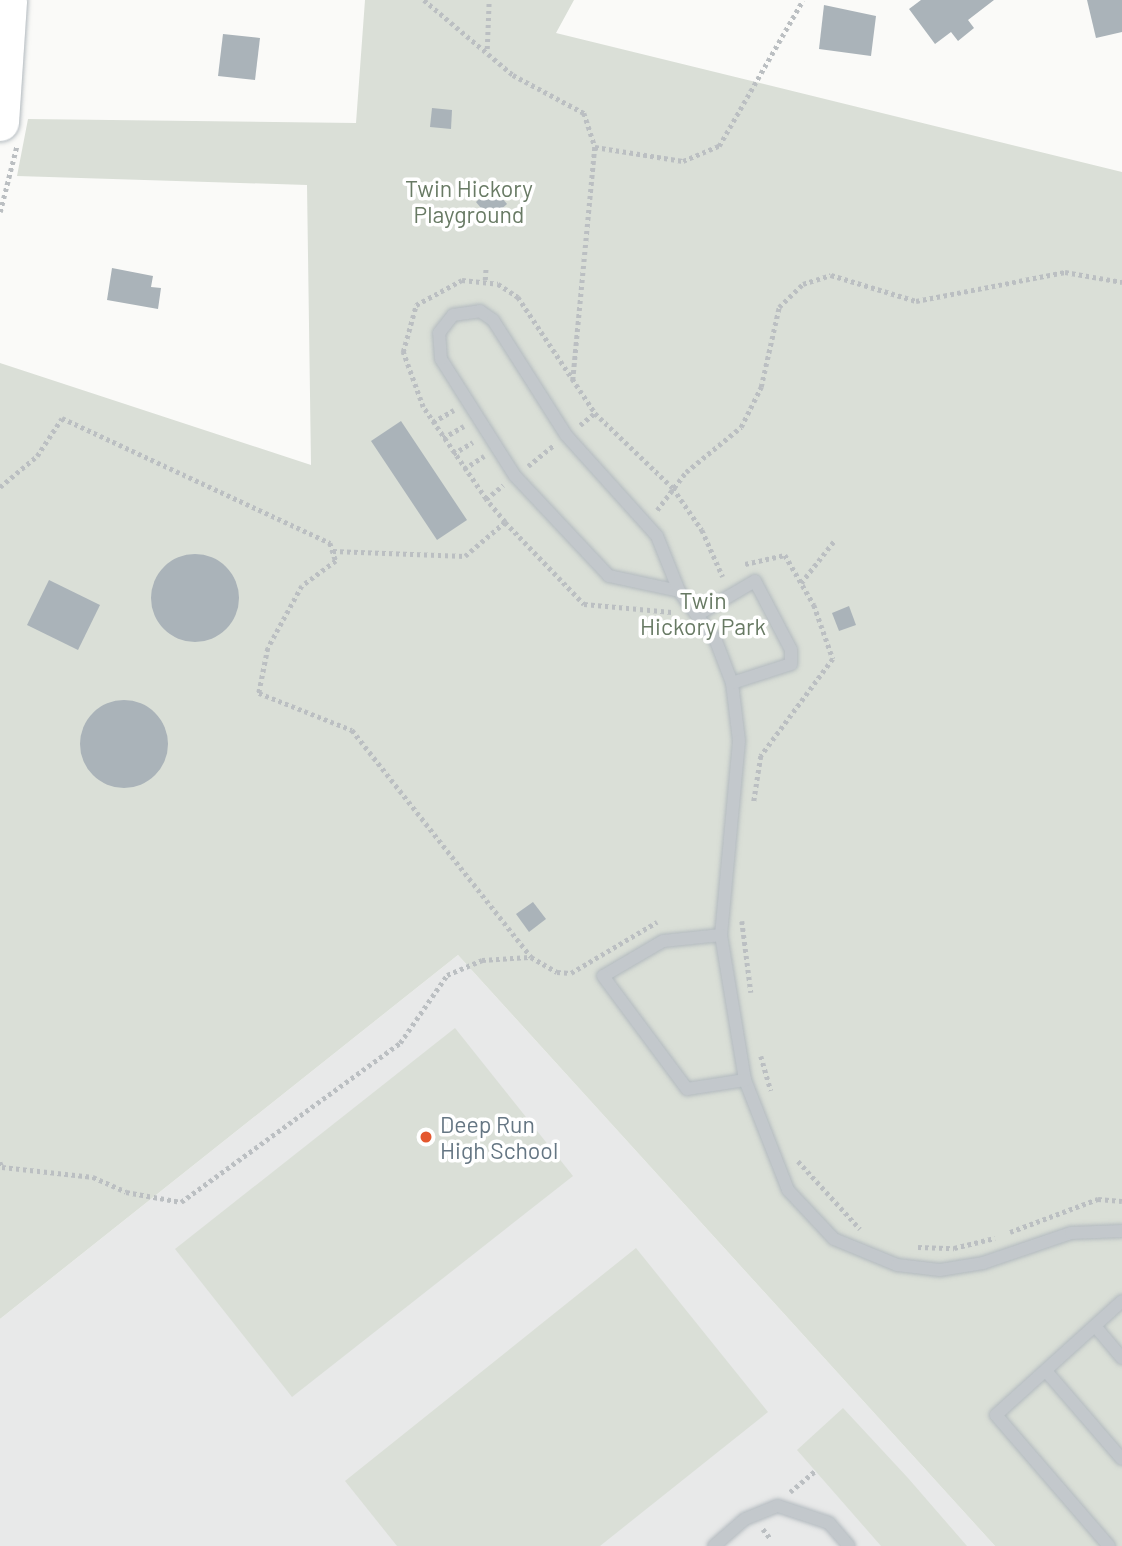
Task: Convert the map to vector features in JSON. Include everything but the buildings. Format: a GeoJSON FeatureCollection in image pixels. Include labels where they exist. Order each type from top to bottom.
{"type":"FeatureCollection","features":[{"type":"Feature","properties":{"kind":"main road"},"geometry":{"type":"LineString","coordinates":[[0,122],[8,0]]}},
{"type":"Feature","properties":{"kind":"lane"},"geometry":{"type":"LineString","coordinates":[[678,591],[609,576],[495,448],[465,404],[441,359],[439,333],[453,314],[480,310],[493,320],[566,435],[647,524],[678,591],[697,615],[732,683],[739,741],[721,935],[745,1080],[788,1190],[834,1239],[866,1256],[940,1270],[983,1263],[1071,1233],[1122,1231]]}},
{"type":"Feature","properties":{"kind":"lane"},"geometry":{"type":"LineString","coordinates":[[697,615],[755,581],[791,650],[791,664],[732,683]]}},
{"type":"Feature","properties":{"kind":"lane"},"geometry":{"type":"LineString","coordinates":[[721,935],[663,941],[603,976],[687,1089],[745,1080]]}},
{"type":"Feature","properties":{"kind":"lane"},"geometry":{"type":"LineString","coordinates":[[1109,1546],[996,1415],[1122,1301]]}},
{"type":"Feature","properties":{"kind":"lane"},"geometry":{"type":"LineString","coordinates":[[1095,1326],[1122,1358]]}},
{"type":"Feature","properties":{"kind":"lane"},"geometry":{"type":"LineString","coordinates":[[1046,1371],[1122,1459]]}},
{"type":"Feature","properties":{"kind":"lane"},"geometry":{"type":"LineString","coordinates":[[714,1546],[745,1519],[778,1506],[829,1523],[849,1546]]}},
{"type":"Feature","properties":{"kind":"path"},"geometry":{"type":"LineString","coordinates":[[424,0],[487,50],[513,75],[584,113],[595,147],[573,382]]}},
{"type":"Feature","properties":{"kind":"path"},"geometry":{"type":"LineString","coordinates":[[487,50],[489,0]]}},
{"type":"Feature","properties":{"kind":"path"},"geometry":{"type":"LineString","coordinates":[[595,147],[683,162],[719,146],[803,0]]}},
{"type":"Feature","properties":{"kind":"path"},"geometry":{"type":"LineString","coordinates":[[485,280],[486,266]]}},
{"type":"Feature","properties":{"kind":"path"},"geometry":{"type":"LineString","coordinates":[[647,524],[673,488],[741,427],[761,387],[779,307],[803,284],[831,275],[916,301],[1065,272],[1122,282]]}},
{"type":"Feature","properties":{"kind":"path"},"geometry":{"type":"LineString","coordinates":[[675,611],[584,604],[486,499],[433,422],[405,367],[408,318],[437,288],[485,280],[518,297],[596,413],[673,488],[702,530],[721,579],[775,553],[785,555],[801,583],[832,652],[761,756],[753,807]]}},
{"type":"Feature","properties":{"kind":"path"},"geometry":{"type":"LineString","coordinates":[[433,422],[465,404]]}},
{"type":"Feature","properties":{"kind":"path"},"geometry":{"type":"LineString","coordinates":[[577,427],[596,413]]}},
{"type":"Feature","properties":{"kind":"path"},"geometry":{"type":"LineString","coordinates":[[0,487],[37,456],[62,418],[194,484],[243,499],[291,529],[330,543],[336,561],[302,586],[268,648],[259,693],[352,730],[531,957]]}},
{"type":"Feature","properties":{"kind":"path"},"geometry":{"type":"LineString","coordinates":[[443,438],[475,419]]}},
{"type":"Feature","properties":{"kind":"path"},"geometry":{"type":"LineString","coordinates":[[453,454],[485,434]]}},
{"type":"Feature","properties":{"kind":"path"},"geometry":{"type":"LineString","coordinates":[[525,469],[556,444]]}},
{"type":"Feature","properties":{"kind":"path"},"geometry":{"type":"LineString","coordinates":[[464,469],[495,448]]}},
{"type":"Feature","properties":{"kind":"path"},"geometry":{"type":"LineString","coordinates":[[486,499],[506,484]]}},
{"type":"Feature","properties":{"kind":"path"},"geometry":{"type":"LineString","coordinates":[[333,551],[465,556],[505,522]]}},
{"type":"Feature","properties":{"kind":"path"},"geometry":{"type":"LineString","coordinates":[[801,583],[834,541]]}},
{"type":"Feature","properties":{"kind":"path"},"geometry":{"type":"LineString","coordinates":[[743,916],[752,1000]]}},
{"type":"Feature","properties":{"kind":"path"},"geometry":{"type":"LineString","coordinates":[[0,1162],[2,1167],[93,1177],[126,1192],[181,1202],[400,1043],[447,975],[482,960],[531,957],[570,973]]}},
{"type":"Feature","properties":{"kind":"path"},"geometry":{"type":"LineString","coordinates":[[760,1051],[773,1101]]}},
{"type":"Feature","properties":{"kind":"path"},"geometry":{"type":"LineString","coordinates":[[792,1150],[804,1174],[865,1233]]}},
{"type":"Feature","properties":{"kind":"path"},"geometry":{"type":"LineString","coordinates":[[908,1247],[954,1248],[1098,1199],[1122,1201]]}},
{"type":"Feature","properties":{"kind":"path"},"geometry":{"type":"LineString","coordinates":[[778,1506],[815,1471]]}},
{"type":"Feature","properties":{"kind":"shaded area","name":"Deep Run High School"},"geometry":{"type":"Polygon","coordinates":[[[458,955],[995,1546],[0,1546],[0,1319],[458,955]]]}},
{"type":"Feature","properties":{"kind":"green space","name":"Twin Hickory Park"},"geometry":{"type":"Polygon","coordinates":[[[365,0],[574,0],[556,33],[1122,172],[1122,1546],[995,1546],[458,955],[0,1319],[0,363],[311,465],[307,185],[17,176],[28,119],[356,123],[365,0]]]}},
{"type":"Feature","properties":{"kind":"green space"},"geometry":{"type":"Polygon","coordinates":[[[455,1028],[573,1176],[292,1397],[175,1249],[455,1028]]]}},
{"type":"Feature","properties":{"kind":"green space"},"geometry":{"type":"Polygon","coordinates":[[[636,1248],[768,1412],[600,1546],[397,1546],[345,1481],[636,1248]]]}},
{"type":"Feature","properties":{"kind":"green space"},"geometry":{"type":"Polygon","coordinates":[[[843,1408],[967,1546],[881,1546],[797,1450],[843,1408]]]}},
{"type":"Feature","properties":{"kind":"place","name":"Deep Run High School"},"geometry":{"type":"Point","coordinates":[426,1137]}},
{"type":"Feature","properties":{"kind":"park label","name":"Twin Hickory Playground"},"geometry":{"type":"Point","coordinates":[469,201]}}]}
